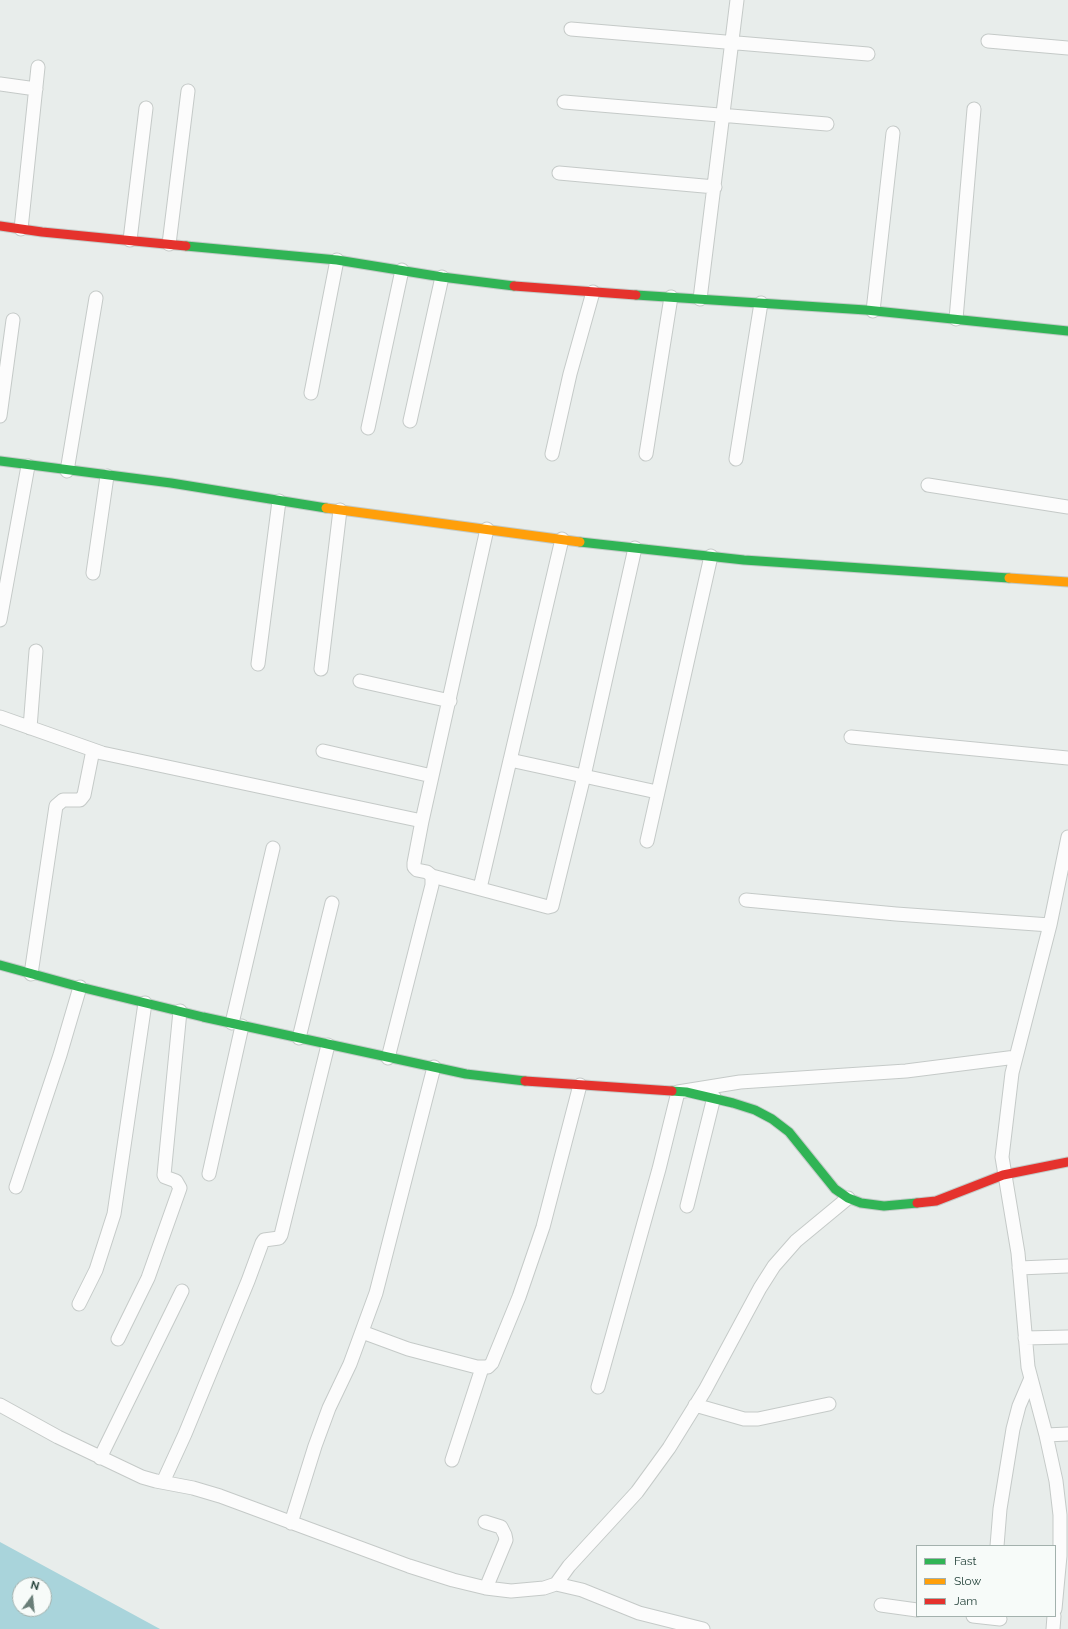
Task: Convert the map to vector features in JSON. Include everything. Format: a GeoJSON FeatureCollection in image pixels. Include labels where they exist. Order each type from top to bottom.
{"type":"FeatureCollection","features":[{"type":"Feature","properties":{"kind":"street"},"geometry":{"type":"LineString","coordinates":[[700,299],[715,187],[730,43],[737,0]]}},
{"type":"Feature","properties":{"kind":"street"},"geometry":{"type":"LineString","coordinates":[[571,29],[868,54]]}},
{"type":"Feature","properties":{"kind":"street"},"geometry":{"type":"LineString","coordinates":[[988,41],[1068,48]]}},
{"type":"Feature","properties":{"kind":"street"},"geometry":{"type":"LineString","coordinates":[[21,229],[38,67]]}},
{"type":"Feature","properties":{"kind":"street"},"geometry":{"type":"LineString","coordinates":[[0,84],[36,89]]}},
{"type":"Feature","properties":{"kind":"street"},"geometry":{"type":"LineString","coordinates":[[169,244],[188,91]]}},
{"type":"Feature","properties":{"kind":"street"},"geometry":{"type":"LineString","coordinates":[[564,102],[828,124]]}},
{"type":"Feature","properties":{"kind":"street"},"geometry":{"type":"LineString","coordinates":[[130,240],[146,108]]}},
{"type":"Feature","properties":{"kind":"street"},"geometry":{"type":"LineString","coordinates":[[956,319],[974,109]]}},
{"type":"Feature","properties":{"kind":"street"},"geometry":{"type":"LineString","coordinates":[[873,311],[893,132]]}},
{"type":"Feature","properties":{"kind":"street"},"geometry":{"type":"LineString","coordinates":[[559,173],[715,187]]}},
{"type":"Feature","properties":{"kind":"street"},"geometry":{"type":"LineString","coordinates":[[0,226],[337,260],[442,277],[534,288],[873,311],[1068,330]]}},
{"type":"Feature","properties":{"kind":"street"},"geometry":{"type":"LineString","coordinates":[[311,393],[337,260]]}},
{"type":"Feature","properties":{"kind":"street"},"geometry":{"type":"LineString","coordinates":[[368,428],[402,270]]}},
{"type":"Feature","properties":{"kind":"street"},"geometry":{"type":"LineString","coordinates":[[410,420],[442,277]]}},
{"type":"Feature","properties":{"kind":"street"},"geometry":{"type":"LineString","coordinates":[[552,454],[570,374],[593,292]]}},
{"type":"Feature","properties":{"kind":"street"},"geometry":{"type":"LineString","coordinates":[[646,454],[671,297]]}},
{"type":"Feature","properties":{"kind":"street"},"geometry":{"type":"LineString","coordinates":[[67,471],[96,298]]}},
{"type":"Feature","properties":{"kind":"street"},"geometry":{"type":"LineString","coordinates":[[736,458],[761,303]]}},
{"type":"Feature","properties":{"kind":"street"},"geometry":{"type":"LineString","coordinates":[[0,416],[13,320]]}},
{"type":"Feature","properties":{"kind":"street"},"geometry":{"type":"LineString","coordinates":[[0,461],[28,466],[171,483],[340,510],[635,548],[711,556],[1068,582]]}},
{"type":"Feature","properties":{"kind":"street"},"geometry":{"type":"LineString","coordinates":[[0,620],[28,466]]}},
{"type":"Feature","properties":{"kind":"street"},"geometry":{"type":"LineString","coordinates":[[93,573],[107,476]]}},
{"type":"Feature","properties":{"kind":"street"},"geometry":{"type":"LineString","coordinates":[[928,485],[1068,507]]}},
{"type":"Feature","properties":{"kind":"street"},"geometry":{"type":"LineString","coordinates":[[258,664],[279,501]]}},
{"type":"Feature","properties":{"kind":"street"},"geometry":{"type":"LineString","coordinates":[[321,669],[340,510]]}},
{"type":"Feature","properties":{"kind":"street"},"geometry":{"type":"LineString","coordinates":[[487,529],[450,701],[422,821],[414,867],[432,876],[548,907],[552,906],[584,776],[635,548]]}},
{"type":"Feature","properties":{"kind":"street"},"geometry":{"type":"LineString","coordinates":[[480,888],[562,539]]}},
{"type":"Feature","properties":{"kind":"street"},"geometry":{"type":"LineString","coordinates":[[647,841],[711,556]]}},
{"type":"Feature","properties":{"kind":"street"},"geometry":{"type":"LineString","coordinates":[[30,728],[36,651]]}},
{"type":"Feature","properties":{"kind":"street"},"geometry":{"type":"LineString","coordinates":[[360,681],[450,701]]}},
{"type":"Feature","properties":{"kind":"street"},"geometry":{"type":"LineString","coordinates":[[0,717],[93,750],[422,821]]}},
{"type":"Feature","properties":{"kind":"street"},"geometry":{"type":"LineString","coordinates":[[850,737],[1068,758]]}},
{"type":"Feature","properties":{"kind":"street"},"geometry":{"type":"LineString","coordinates":[[31,974],[56,806],[63,800],[80,800],[84,795],[93,750]]}},
{"type":"Feature","properties":{"kind":"street"},"geometry":{"type":"LineString","coordinates":[[323,751],[432,776]]}},
{"type":"Feature","properties":{"kind":"street"},"geometry":{"type":"LineString","coordinates":[[510,760],[657,792]]}},
{"type":"Feature","properties":{"kind":"street"},"geometry":{"type":"LineString","coordinates":[[1056,1598],[1060,1556],[1060,1514],[1056,1481],[1031,1378],[1025,1338],[1013,1218],[1003,1175],[1002,1157],[1012,1073],[1050,925],[1068,837]]}},
{"type":"Feature","properties":{"kind":"street"},"geometry":{"type":"LineString","coordinates":[[209,1174],[237,1024],[273,848]]}},
{"type":"Feature","properties":{"kind":"street"},"geometry":{"type":"LineString","coordinates":[[388,1058],[432,885],[432,876]]}},
{"type":"Feature","properties":{"kind":"street"},"geometry":{"type":"LineString","coordinates":[[746,900],[896,914],[1050,925]]}},
{"type":"Feature","properties":{"kind":"street"},"geometry":{"type":"LineString","coordinates":[[299,1038],[332,903]]}},
{"type":"Feature","properties":{"kind":"street"},"geometry":{"type":"LineString","coordinates":[[0,965],[145,1003],[328,1045],[434,1067],[501,1079],[678,1092],[714,1097],[755,1110],[772,1119],[789,1132],[835,1189],[848,1198],[861,1203],[884,1206],[936,1201],[1003,1175],[1068,1162]]}},
{"type":"Feature","properties":{"kind":"street"},"geometry":{"type":"LineString","coordinates":[[16,1187],[60,1055],[80,987]]}},
{"type":"Feature","properties":{"kind":"street"},"geometry":{"type":"LineString","coordinates":[[79,1304],[96,1270],[114,1214],[145,1003]]}},
{"type":"Feature","properties":{"kind":"street"},"geometry":{"type":"LineString","coordinates":[[118,1339],[148,1278],[180,1188],[176,1181],[165,1177],[164,1175],[180,1011]]}},
{"type":"Feature","properties":{"kind":"street"},"geometry":{"type":"LineString","coordinates":[[163,1482],[185,1434],[246,1288],[262,1243],[264,1240],[279,1238],[281,1236],[328,1045]]}},
{"type":"Feature","properties":{"kind":"street"},"geometry":{"type":"LineString","coordinates":[[678,1092],[740,1082],[906,1071],[1016,1057]]}},
{"type":"Feature","properties":{"kind":"street"},"geometry":{"type":"LineString","coordinates":[[291,1523],[315,1446],[329,1408],[350,1364],[376,1293],[434,1067]]}},
{"type":"Feature","properties":{"kind":"street"},"geometry":{"type":"LineString","coordinates":[[362,1332],[408,1349],[482,1368],[492,1363],[528,1273],[554,1190],[580,1085]]}},
{"type":"Feature","properties":{"kind":"street"},"geometry":{"type":"LineString","coordinates":[[598,1387],[659,1169],[678,1092]]}},
{"type":"Feature","properties":{"kind":"street"},"geometry":{"type":"LineString","coordinates":[[686,1206],[714,1097]]}},
{"type":"Feature","properties":{"kind":"street"},"geometry":{"type":"LineString","coordinates":[[556,1584],[569,1566],[637,1492],[669,1448],[774,1266],[796,1241],[848,1198]]}},
{"type":"Feature","properties":{"kind":"street"},"geometry":{"type":"LineString","coordinates":[[1019,1268],[1068,1266]]}},
{"type":"Feature","properties":{"kind":"street"},"geometry":{"type":"LineString","coordinates":[[100,1458],[182,1291]]}},
{"type":"Feature","properties":{"kind":"street"},"geometry":{"type":"LineString","coordinates":[[1025,1338],[1068,1337]]}},
{"type":"Feature","properties":{"kind":"street"},"geometry":{"type":"LineString","coordinates":[[452,1460],[482,1368]]}},
{"type":"Feature","properties":{"kind":"street"},"geometry":{"type":"LineString","coordinates":[[997,1545],[1000,1509],[1013,1430],[1019,1406],[1031,1378]]}},
{"type":"Feature","properties":{"kind":"street"},"geometry":{"type":"LineString","coordinates":[[695,1405],[744,1419],[758,1419],[829,1404]]}},
{"type":"Feature","properties":{"kind":"street"},"geometry":{"type":"LineString","coordinates":[[0,1405],[100,1458],[142,1477],[193,1488],[220,1496],[409,1566],[453,1580],[486,1588],[511,1591],[529,1590],[556,1584],[582,1590],[639,1613],[703,1629]]}},
{"type":"Feature","properties":{"kind":"street"},"geometry":{"type":"LineString","coordinates":[[1046,1435],[1068,1434]]}},
{"type":"Feature","properties":{"kind":"street"},"geometry":{"type":"LineString","coordinates":[[485,1522],[501,1527],[505,1534],[506,1540],[486,1588]]}},
{"type":"Feature","properties":{"kind":"street"},"geometry":{"type":"LineString","coordinates":[[881,1606],[916,1610]]}},
{"type":"Feature","properties":{"kind":"street"},"geometry":{"type":"LineString","coordinates":[[978,1617],[1000,1621]]}},
{"type":"Feature","properties":{"kind":"street"},"geometry":{"type":"LineString","coordinates":[[1053,1629],[1054,1617]]}},
{"type":"Feature","properties":{"kind":"water"},"geometry":{"type":"Polygon","coordinates":[[[0,1542],[160,1629],[0,1629],[0,1542]]]}},
{"type":"Feature","properties":{"kind":"traffic: fast"},"geometry":{"type":"LineString","coordinates":[[186,246],[337,260],[442,277],[514,286]]}},
{"type":"Feature","properties":{"kind":"traffic: fast"},"geometry":{"type":"LineString","coordinates":[[636,295],[866,310],[1068,331]]}},
{"type":"Feature","properties":{"kind":"traffic: fast"},"geometry":{"type":"LineString","coordinates":[[0,461],[171,483],[326,508]]}},
{"type":"Feature","properties":{"kind":"traffic: fast"},"geometry":{"type":"LineString","coordinates":[[580,542],[744,560],[1009,578]]}},
{"type":"Feature","properties":{"kind":"traffic: fast"},"geometry":{"type":"LineString","coordinates":[[0,965],[80,987],[203,1017],[466,1074],[525,1081]]}},
{"type":"Feature","properties":{"kind":"traffic: fast"},"geometry":{"type":"LineString","coordinates":[[672,1091],[686,1092],[733,1103],[755,1110],[772,1119],[789,1132],[835,1189],[848,1198],[861,1203],[884,1206],[917,1203]]}},
{"type":"Feature","properties":{"kind":"traffic: slow"},"geometry":{"type":"LineString","coordinates":[[326,508],[580,542]]}},
{"type":"Feature","properties":{"kind":"traffic: slow"},"geometry":{"type":"LineString","coordinates":[[1009,578],[1068,582]]}},
{"type":"Feature","properties":{"kind":"traffic: jam"},"geometry":{"type":"LineString","coordinates":[[0,226],[42,232],[186,246]]}},
{"type":"Feature","properties":{"kind":"traffic: jam"},"geometry":{"type":"LineString","coordinates":[[514,286],[636,295]]}},
{"type":"Feature","properties":{"kind":"traffic: jam"},"geometry":{"type":"LineString","coordinates":[[525,1081],[672,1091]]}},
{"type":"Feature","properties":{"kind":"traffic: jam"},"geometry":{"type":"LineString","coordinates":[[917,1203],[936,1201],[1003,1175],[1068,1162]]}}]}
